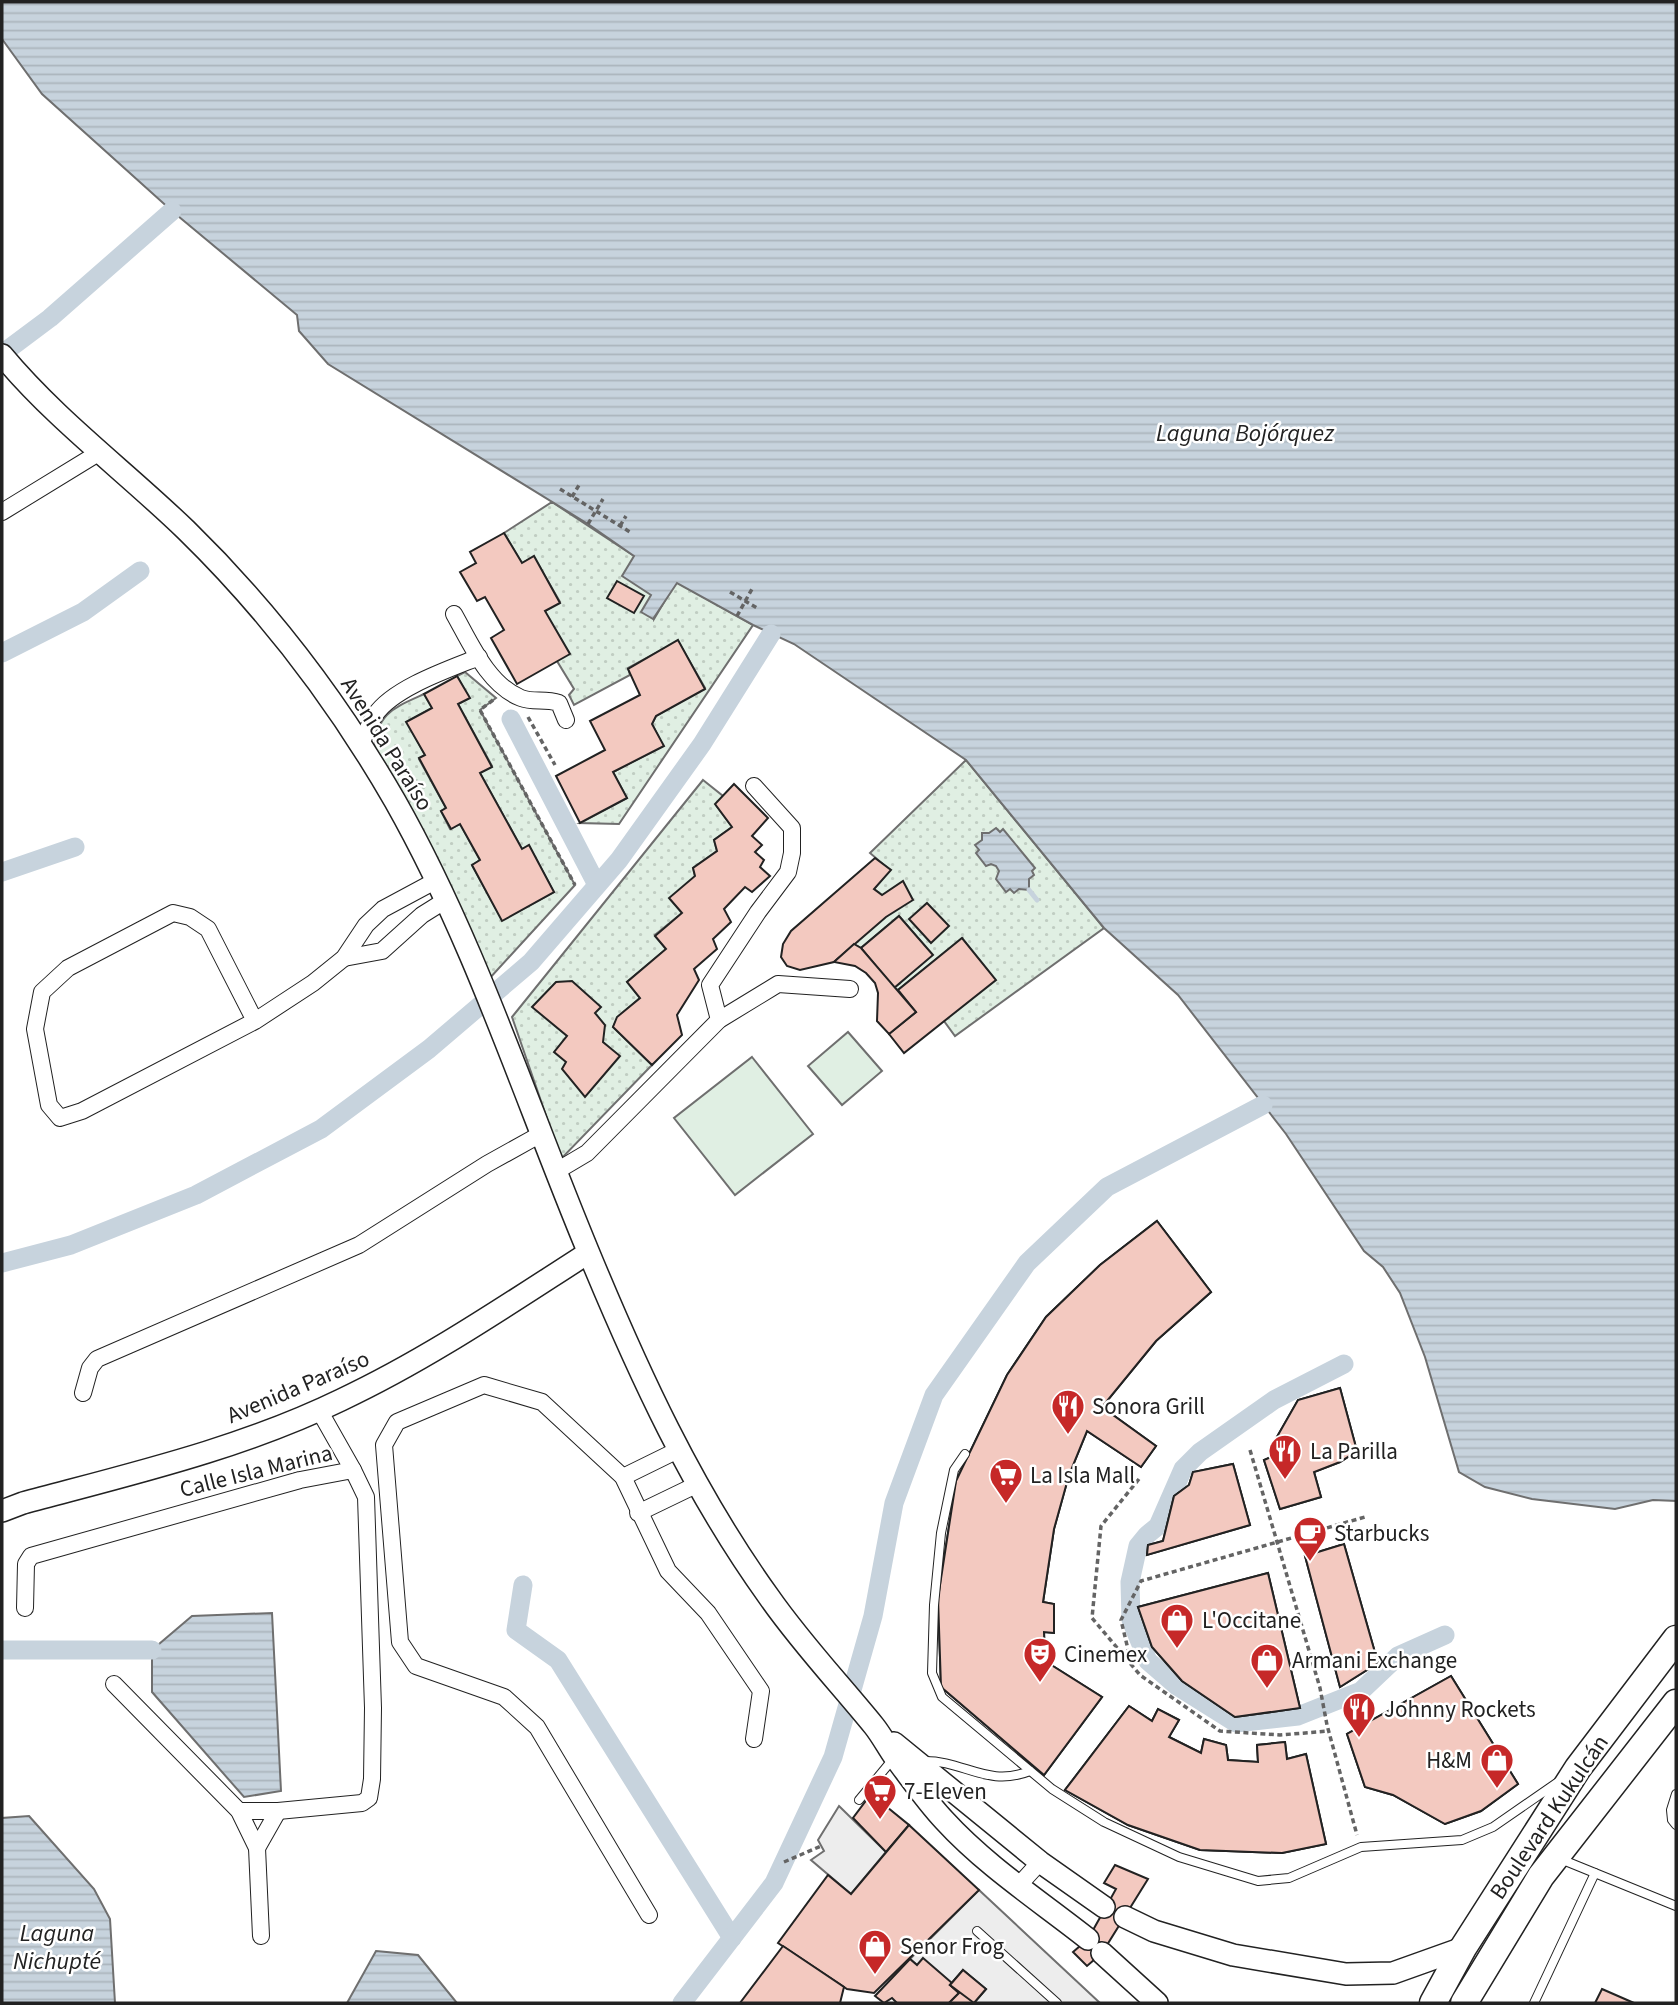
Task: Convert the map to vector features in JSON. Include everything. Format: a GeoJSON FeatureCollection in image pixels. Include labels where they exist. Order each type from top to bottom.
{"type":"FeatureCollection","features":[{"type":"Feature","properties":{"kind":"main road","name":"Boulevard Kukulcán"},"geometry":{"type":"LineString","coordinates":[[1433,2003],[1463,1948],[1578,1768],[1676,1639]]}},
{"type":"Feature","properties":{"kind":"main road","name":"Boulevard Kukulcán"},"geometry":{"type":"LineString","coordinates":[[1464,2003],[1541,1876],[1676,1703]]}},
{"type":"Feature","properties":{"kind":"street","name":"Avenida Paraíso"},"geometry":{"type":"LineString","coordinates":[[2,355],[18,374],[232,577],[289,643],[361,744],[446,900],[479,975],[589,1253],[678,1450],[696,1485],[770,1600],[874,1727],[905,1756],[1040,1862],[1104,1907]]}},
{"type":"Feature","properties":{"kind":"street"},"geometry":{"type":"LineString","coordinates":[[2,512],[100,452]]}},
{"type":"Feature","properties":{"kind":"street"},"geometry":{"type":"LineString","coordinates":[[454,614],[479,657],[504,690],[525,700],[547,699],[559,704],[566,720]]}},
{"type":"Feature","properties":{"kind":"street"},"geometry":{"type":"LineString","coordinates":[[361,744],[376,713],[398,694],[479,657]]}},
{"type":"Feature","properties":{"kind":"street"},"geometry":{"type":"LineString","coordinates":[[719,1020],[710,985],[788,872],[792,853],[792,828],[754,786]]}},
{"type":"Feature","properties":{"kind":"street"},"geometry":{"type":"LineString","coordinates":[[255,1021],[208,929],[190,916],[173,914],[68,968],[42,992],[35,1029],[49,1105],[60,1118],[82,1111],[255,1021],[313,983],[344,958],[366,925],[383,909],[437,880]]}},
{"type":"Feature","properties":{"kind":"street"},"geometry":{"type":"LineString","coordinates":[[344,958],[382,951],[422,915],[446,900]]}},
{"type":"Feature","properties":{"kind":"street"},"geometry":{"type":"LineString","coordinates":[[555,1172],[587,1153],[719,1020],[778,985],[850,989]]}},
{"type":"Feature","properties":{"kind":"street"},"geometry":{"type":"LineString","coordinates":[[83,1393],[90,1367],[97,1359],[359,1245],[487,1164],[541,1134]]}},
{"type":"Feature","properties":{"kind":"street","name":"Avenida Paraíso"},"geometry":{"type":"LineString","coordinates":[[2,1511],[184,1460],[253,1438],[319,1410],[405,1369],[589,1253]]}},
{"type":"Feature","properties":{"kind":"street"},"geometry":{"type":"LineString","coordinates":[[649,1915],[537,1727],[504,1697],[416,1666],[400,1642],[384,1445],[397,1422],[484,1385],[542,1402],[623,1477],[668,1571],[708,1613],[761,1691],[754,1739]]}},
{"type":"Feature","properties":{"kind":"street"},"geometry":{"type":"LineString","coordinates":[[319,1410],[353,1470]]}},
{"type":"Feature","properties":{"kind":"street"},"geometry":{"type":"LineString","coordinates":[[623,1477],[678,1450]]}},
{"type":"Feature","properties":{"kind":"street","name":"Calle Isla Marina"},"geometry":{"type":"LineString","coordinates":[[25,1608],[26,1564],[31,1556],[300,1480],[353,1470],[366,1497],[373,1708],[372,1779],[369,1798],[362,1803],[278,1811]]}},
{"type":"Feature","properties":{"kind":"street"},"geometry":{"type":"LineString","coordinates":[[638,1513],[696,1485]]}},
{"type":"Feature","properties":{"kind":"street"},"geometry":{"type":"LineString","coordinates":[[114,1684],[239,1811],[257,1848],[261,1936]]}},
{"type":"Feature","properties":{"kind":"street","name":"Avenida Paraíso"},"geometry":{"type":"LineString","coordinates":[[905,1756],[944,1820],[984,1858],[1095,1946],[1157,2003]]}},
{"type":"Feature","properties":{"kind":"street"},"geometry":{"type":"LineString","coordinates":[[239,1811],[278,1811],[257,1848]]}},
{"type":"Feature","properties":{"kind":"street"},"geometry":{"type":"LineString","coordinates":[[1019,1885],[1040,1862]]}},
{"type":"Feature","properties":{"kind":"street"},"geometry":{"type":"LineString","coordinates":[[1125,1917],[1154,1931],[1233,1955],[1346,1974],[1393,1973],[1463,1948]]}},
{"type":"Feature","properties":{"kind":"lane"},"geometry":{"type":"LineString","coordinates":[[965,1454],[954,1470],[941,1533],[933,1605],[932,1673],[942,1697],[1052,1789],[1104,1822],[1180,1857],[1258,1881],[1289,1878],[1361,1847],[1462,1840],[1493,1827],[1578,1768]]}},
{"type":"Feature","properties":{"kind":"lane"},"geometry":{"type":"LineString","coordinates":[[859,1800],[905,1756],[943,1763],[994,1778],[1017,1776],[1030,1771]]}},
{"type":"Feature","properties":{"kind":"lane"},"geometry":{"type":"LineString","coordinates":[[1676,1794],[1671,1810],[1672,1820],[1676,1825]]}},
{"type":"Feature","properties":{"kind":"lane"},"geometry":{"type":"LineString","coordinates":[[1555,1857],[1674,1904],[1676,1894]]}},
{"type":"Feature","properties":{"kind":"lane"},"geometry":{"type":"LineString","coordinates":[[1534,2003],[1595,1873]]}},
{"type":"Feature","properties":{"kind":"lane"},"geometry":{"type":"LineString","coordinates":[[978,1931],[1057,2003]]}},
{"type":"Feature","properties":{"kind":"path"},"geometry":{"type":"LineString","coordinates":[[572,497],[579,485]]}},
{"type":"Feature","properties":{"kind":"path"},"geometry":{"type":"LineString","coordinates":[[560,489],[629,532]]}},
{"type":"Feature","properties":{"kind":"path"},"geometry":{"type":"LineString","coordinates":[[588,524],[603,499]]}},
{"type":"Feature","properties":{"kind":"path"},"geometry":{"type":"LineString","coordinates":[[620,526],[626,516]]}},
{"type":"Feature","properties":{"kind":"path"},"geometry":{"type":"LineString","coordinates":[[737,616],[752,589]]}},
{"type":"Feature","properties":{"kind":"path"},"geometry":{"type":"LineString","coordinates":[[730,592],[757,608]]}},
{"type":"Feature","properties":{"kind":"path"},"geometry":{"type":"LineString","coordinates":[[496,698],[480,710],[575,885]]}},
{"type":"Feature","properties":{"kind":"path"},"geometry":{"type":"LineString","coordinates":[[525,711],[555,765]]}},
{"type":"Feature","properties":{"kind":"path"},"geometry":{"type":"LineString","coordinates":[[1250,1450],[1320,1688],[1327,1725],[1361,1847]]}},
{"type":"Feature","properties":{"kind":"path"},"geometry":{"type":"LineString","coordinates":[[1139,1479],[1101,1526],[1091,1618],[1140,1675],[1220,1731],[1280,1735],[1329,1731]]}},
{"type":"Feature","properties":{"kind":"path"},"geometry":{"type":"LineString","coordinates":[[1132,1666],[1121,1620],[1141,1581],[1365,1517]]}},
{"type":"Feature","properties":{"kind":"path"},"geometry":{"type":"LineString","coordinates":[[783,1862],[821,1846]]}},
{"type":"Feature","properties":{"kind":"green space"},"geometry":{"type":"Polygon","coordinates":[[[552,502],[634,556],[652,595],[654,619],[676,582],[753,625],[619,824],[580,823],[627,798],[613,772],[663,746],[652,724],[656,716],[705,688],[678,641],[628,668],[630,675],[574,705],[569,695],[574,689],[557,661],[545,611],[560,602],[534,557],[522,563],[504,533],[552,502]]]}},
{"type":"Feature","properties":{"kind":"green space"},"geometry":{"type":"Polygon","coordinates":[[[465,672],[496,698],[480,710],[575,885],[489,979],[374,750],[379,728],[388,713],[424,694],[432,708],[407,722],[425,755],[419,759],[446,808],[441,811],[450,829],[460,824],[480,860],[472,865],[502,920],[554,892],[529,846],[522,849],[480,773],[492,766],[458,704],[469,698],[457,676],[465,672]]]}},
{"type":"Feature","properties":{"kind":"green space"},"geometry":{"type":"Polygon","coordinates":[[[966,760],[1104,928],[955,1036],[944,1021],[962,939],[898,990],[894,988],[932,955],[899,916],[861,948],[854,944],[882,895],[874,889],[890,870],[870,853],[966,760]]]}},
{"type":"Feature","properties":{"kind":"green space"},"geometry":{"type":"Polygon","coordinates":[[[703,780],[723,796],[716,805],[732,827],[714,840],[717,851],[693,868],[695,876],[682,913],[655,935],[666,949],[627,982],[640,998],[618,1017],[613,1027],[652,1065],[561,1159],[512,1017],[703,780]]]}},
{"type":"Feature","properties":{"kind":"green space"},"geometry":{"type":"Polygon","coordinates":[[[848,1032],[882,1071],[842,1105],[808,1066],[848,1032]]]}},
{"type":"Feature","properties":{"kind":"green space"},"geometry":{"type":"Polygon","coordinates":[[[752,1057],[813,1134],[735,1195],[674,1118],[752,1057]]]}},
{"type":"Feature","properties":{"kind":"shaded area"},"geometry":{"type":"Polygon","coordinates":[[[839,1806],[886,1852],[851,1894],[811,1860],[824,1851],[818,1840],[839,1806]]]}},
{"type":"Feature","properties":{"kind":"shaded area"},"geometry":{"type":"Polygon","coordinates":[[[979,1890],[1100,2003],[963,2003],[910,1959],[979,1890]]]}},
{"type":"Feature","properties":{"kind":"water","name":"Laguna Bojórquez"},"geometry":{"type":"Polygon","coordinates":[[[2,2],[1676,2],[1676,1501],[1653,1500],[1615,1509],[1532,1499],[1485,1487],[1459,1472],[1425,1357],[1400,1293],[1383,1267],[1364,1251],[1286,1134],[1178,995],[1104,928],[966,760],[794,644],[753,625],[677,583],[653,619],[641,612],[651,595],[622,576],[634,556],[588,524],[328,364],[299,331],[297,315],[172,211],[42,94],[2,39],[2,2]]]}},
{"type":"Feature","properties":{"kind":"water"},"geometry":{"type":"Polygon","coordinates":[[[996,828],[1000,832],[1003,829],[1035,868],[1032,871],[1034,875],[1029,879],[1029,890],[1019,889],[1014,893],[1010,889],[1006,892],[996,879],[999,871],[996,866],[986,866],[976,853],[979,850],[975,845],[982,840],[982,833],[989,833],[996,828]]]}},
{"type":"Feature","properties":{"kind":"water"},"geometry":{"type":"Polygon","coordinates":[[[272,1613],[281,1791],[244,1797],[152,1692],[152,1650],[192,1616],[272,1613]]]}},
{"type":"Feature","properties":{"kind":"water","name":"Laguna Nichupté"},"geometry":{"type":"Polygon","coordinates":[[[29,1816],[94,1889],[110,1919],[115,2003],[2,2003],[2,1818],[29,1816]]]}},
{"type":"Feature","properties":{"kind":"water"},"geometry":{"type":"Polygon","coordinates":[[[376,1951],[418,1955],[457,2003],[347,2003],[376,1951]]]}},
{"type":"Feature","properties":{"kind":"building"},"geometry":{"type":"Polygon","coordinates":[[[504,533],[522,563],[534,556],[560,603],[545,611],[570,654],[517,684],[491,638],[504,630],[485,597],[477,601],[460,572],[476,563],[470,552],[504,533]]]}},
{"type":"Feature","properties":{"kind":"building"},"geometry":{"type":"Polygon","coordinates":[[[617,581],[644,596],[634,613],[607,598],[617,581]]]}},
{"type":"Feature","properties":{"kind":"building"},"geometry":{"type":"Polygon","coordinates":[[[678,640],[705,689],[656,716],[652,724],[664,746],[613,772],[627,798],[580,823],[556,776],[605,750],[590,721],[640,695],[628,669],[678,640]]]}},
{"type":"Feature","properties":{"kind":"building"},"geometry":{"type":"Polygon","coordinates":[[[457,676],[470,698],[458,704],[492,767],[480,773],[522,849],[529,845],[554,892],[502,921],[472,865],[480,860],[460,824],[451,829],[441,811],[446,808],[419,758],[425,755],[406,722],[432,708],[424,694],[457,676]]]}},
{"type":"Feature","properties":{"kind":"building"},"geometry":{"type":"Polygon","coordinates":[[[734,784],[768,818],[752,836],[762,845],[755,852],[764,860],[760,867],[770,876],[752,892],[745,887],[724,909],[731,922],[713,939],[717,949],[694,969],[699,980],[677,1015],[682,1035],[652,1065],[613,1027],[617,1017],[640,998],[627,982],[666,949],[655,936],[682,913],[669,898],[695,876],[693,868],[717,851],[714,840],[732,827],[715,804],[734,784]]]}},
{"type":"Feature","properties":{"kind":"building"},"geometry":{"type":"Polygon","coordinates":[[[875,858],[891,870],[874,889],[882,895],[903,881],[913,900],[886,917],[834,962],[800,970],[787,966],[781,957],[783,944],[791,931],[875,858]]]}},
{"type":"Feature","properties":{"kind":"building"},"geometry":{"type":"Polygon","coordinates":[[[927,903],[949,926],[931,943],[909,919],[927,903]]]}},
{"type":"Feature","properties":{"kind":"building"},"geometry":{"type":"Polygon","coordinates":[[[899,916],[933,955],[894,988],[861,948],[899,916]]]}},
{"type":"Feature","properties":{"kind":"building"},"geometry":{"type":"Polygon","coordinates":[[[962,938],[996,980],[904,1053],[889,1034],[916,1012],[898,990],[962,938]]]}},
{"type":"Feature","properties":{"kind":"building"},"geometry":{"type":"Polygon","coordinates":[[[854,944],[861,948],[916,1012],[889,1034],[877,1021],[878,993],[875,983],[855,966],[834,962],[854,944]]]}},
{"type":"Feature","properties":{"kind":"building"},"geometry":{"type":"Polygon","coordinates":[[[572,981],[601,1007],[595,1013],[605,1025],[603,1042],[620,1056],[585,1097],[562,1069],[566,1062],[554,1052],[567,1036],[532,1007],[556,982],[572,981]]]}},
{"type":"Feature","properties":{"kind":"building","name":"La Isla Mall"},"geometry":{"type":"Polygon","coordinates":[[[1157,1221],[1211,1292],[1156,1341],[1102,1407],[1156,1446],[1141,1467],[1087,1431],[1069,1475],[1054,1529],[1043,1602],[1054,1604],[1054,1633],[1044,1632],[1045,1661],[1102,1697],[1044,1775],[941,1687],[938,1598],[956,1481],[1007,1375],[1046,1317],[1100,1265],[1157,1221]]]}},
{"type":"Feature","properties":{"kind":"building","name":"La Isla Mall"},"geometry":{"type":"Polygon","coordinates":[[[1157,1221],[1211,1292],[1156,1341],[1102,1407],[1156,1446],[1141,1467],[1087,1431],[1069,1475],[1054,1529],[1043,1602],[1054,1604],[1054,1633],[1044,1632],[1045,1661],[1102,1697],[1044,1775],[941,1687],[938,1598],[956,1481],[1007,1375],[1046,1317],[1100,1265],[1157,1221]]]}},
{"type":"Feature","properties":{"kind":"building"},"geometry":{"type":"Polygon","coordinates":[[[1340,1388],[1357,1451],[1340,1462],[1314,1472],[1321,1497],[1280,1509],[1264,1460],[1278,1454],[1274,1442],[1298,1400],[1340,1388]]]}},
{"type":"Feature","properties":{"kind":"building"},"geometry":{"type":"Polygon","coordinates":[[[1340,1388],[1357,1451],[1340,1462],[1314,1472],[1321,1497],[1280,1509],[1264,1460],[1278,1454],[1274,1442],[1298,1400],[1340,1388]]]}},
{"type":"Feature","properties":{"kind":"building","name":"La Isla Mall"},"geometry":{"type":"Polygon","coordinates":[[[1233,1464],[1250,1525],[1147,1555],[1148,1545],[1163,1541],[1174,1496],[1189,1485],[1193,1472],[1233,1464]]]}},
{"type":"Feature","properties":{"kind":"building","name":"La Isla Mall"},"geometry":{"type":"Polygon","coordinates":[[[1233,1464],[1250,1525],[1147,1555],[1148,1545],[1163,1541],[1174,1496],[1189,1485],[1193,1472],[1233,1464]]]}},
{"type":"Feature","properties":{"kind":"building"},"geometry":{"type":"Polygon","coordinates":[[[1344,1544],[1378,1663],[1340,1687],[1305,1556],[1344,1544]]]}},
{"type":"Feature","properties":{"kind":"building"},"geometry":{"type":"Polygon","coordinates":[[[1344,1544],[1378,1663],[1340,1687],[1305,1556],[1344,1544]]]}},
{"type":"Feature","properties":{"kind":"building"},"geometry":{"type":"Polygon","coordinates":[[[1268,1573],[1300,1708],[1235,1717],[1182,1681],[1152,1647],[1138,1607],[1268,1573]]]}},
{"type":"Feature","properties":{"kind":"building"},"geometry":{"type":"Polygon","coordinates":[[[1268,1573],[1300,1708],[1235,1717],[1182,1681],[1152,1647],[1138,1607],[1268,1573]]]}},
{"type":"Feature","properties":{"kind":"building"},"geometry":{"type":"Polygon","coordinates":[[[1451,1676],[1518,1784],[1481,1811],[1445,1824],[1393,1795],[1365,1787],[1347,1734],[1451,1676]]]}},
{"type":"Feature","properties":{"kind":"building"},"geometry":{"type":"Polygon","coordinates":[[[1451,1676],[1518,1784],[1481,1811],[1445,1824],[1393,1795],[1365,1787],[1347,1734],[1451,1676]]]}},
{"type":"Feature","properties":{"kind":"building"},"geometry":{"type":"Polygon","coordinates":[[[1129,1706],[1152,1721],[1158,1709],[1179,1720],[1169,1737],[1201,1753],[1204,1739],[1226,1745],[1228,1760],[1258,1762],[1257,1745],[1285,1742],[1287,1759],[1306,1754],[1326,1844],[1282,1853],[1200,1850],[1128,1825],[1065,1790],[1129,1706]]]}},
{"type":"Feature","properties":{"kind":"building"},"geometry":{"type":"Polygon","coordinates":[[[1129,1706],[1152,1721],[1158,1709],[1179,1720],[1169,1737],[1201,1753],[1204,1739],[1226,1745],[1228,1760],[1258,1762],[1257,1745],[1285,1742],[1287,1759],[1306,1754],[1326,1844],[1282,1853],[1200,1850],[1128,1825],[1065,1790],[1129,1706]]]}},
{"type":"Feature","properties":{"kind":"building","name":"7-Eleven"},"geometry":{"type":"Polygon","coordinates":[[[871,1794],[909,1825],[886,1852],[853,1818],[871,1794]]]}},
{"type":"Feature","properties":{"kind":"building"},"geometry":{"type":"Polygon","coordinates":[[[909,1825],[979,1890],[874,1993],[847,1989],[778,1943],[828,1875],[851,1894],[909,1825]]]}},
{"type":"Feature","properties":{"kind":"building"},"geometry":{"type":"Polygon","coordinates":[[[1115,1865],[1148,1879],[1102,1953],[1087,1966],[1073,1952],[1088,1939],[1116,1889],[1104,1883],[1115,1865]]]}},
{"type":"Feature","properties":{"kind":"building"},"geometry":{"type":"Polygon","coordinates":[[[783,1946],[844,1987],[840,2003],[740,2003],[783,1946]]]}},
{"type":"Feature","properties":{"kind":"building"},"geometry":{"type":"Polygon","coordinates":[[[923,1958],[952,1983],[950,1985],[959,1993],[949,2003],[897,2003],[892,1998],[884,2003],[875,1996],[910,1959],[917,1965],[923,1958]]]}},
{"type":"Feature","properties":{"kind":"building"},"geometry":{"type":"Polygon","coordinates":[[[963,1970],[986,1989],[974,2003],[949,2003],[959,1993],[950,1985],[963,1970]]]}},
{"type":"Feature","properties":{"kind":"building"},"geometry":{"type":"Polygon","coordinates":[[[963,1970],[986,1989],[974,2003],[950,1985],[963,1970]]]}},
{"type":"Feature","properties":{"kind":"building"},"geometry":{"type":"Polygon","coordinates":[[[1602,1989],[1634,2003],[1595,2003],[1602,1989]]]}},
{"type":"Feature","properties":{"kind":"waterway"},"geometry":{"type":"LineString","coordinates":[[2,354],[50,318],[172,211]]}},
{"type":"Feature","properties":{"kind":"waterway"},"geometry":{"type":"LineString","coordinates":[[2,653],[83,612],[140,571]]}},
{"type":"Feature","properties":{"kind":"waterway"},"geometry":{"type":"LineString","coordinates":[[2,1263],[71,1245],[196,1195],[321,1129],[429,1049],[531,962],[619,860],[702,744],[771,634]]}},
{"type":"Feature","properties":{"kind":"waterway"},"geometry":{"type":"LineString","coordinates":[[511,719],[597,885]]}},
{"type":"Feature","properties":{"kind":"waterway"},"geometry":{"type":"LineString","coordinates":[[2,872],[75,847]]}},
{"type":"Feature","properties":{"kind":"waterway"},"geometry":{"type":"LineString","coordinates":[[1029,890],[1037,900]]}},
{"type":"Feature","properties":{"kind":"waterway"},"geometry":{"type":"LineString","coordinates":[[682,2003],[774,1883],[833,1757],[873,1616],[894,1503],[934,1395],[1027,1263],[1107,1187],[1263,1105]]}},
{"type":"Feature","properties":{"kind":"waterway"},"geometry":{"type":"LineString","coordinates":[[1344,1364],[1274,1400],[1200,1452],[1183,1469],[1158,1526],[1138,1546],[1130,1582],[1131,1620],[1148,1661],[1177,1686],[1236,1723],[1298,1716],[1361,1691],[1398,1656],[1445,1635]]}},
{"type":"Feature","properties":{"kind":"waterway"},"geometry":{"type":"LineString","coordinates":[[523,1585],[516,1630],[558,1660],[732,1938]]}},
{"type":"Feature","properties":{"kind":"waterway"},"geometry":{"type":"LineString","coordinates":[[2,1650],[152,1650]]}},
{"type":"Feature","properties":{"kind":"place","name":"Sonora Grill"},"geometry":{"type":"Point","coordinates":[1068,1436]}},
{"type":"Feature","properties":{"kind":"place","name":"La Parilla"},"geometry":{"type":"Point","coordinates":[1285,1481]}},
{"type":"Feature","properties":{"kind":"place","name":"La Isla Mall"},"geometry":{"type":"Point","coordinates":[1006,1505]}},
{"type":"Feature","properties":{"kind":"place","name":"Starbucks"},"geometry":{"type":"Point","coordinates":[1310,1563]}},
{"type":"Feature","properties":{"kind":"place","name":"L'Occitane"},"geometry":{"type":"Point","coordinates":[1177,1650]}},
{"type":"Feature","properties":{"kind":"place","name":"Cinemex"},"geometry":{"type":"Point","coordinates":[1040,1684]}},
{"type":"Feature","properties":{"kind":"place","name":"Armani Exchange"},"geometry":{"type":"Point","coordinates":[1267,1690]}},
{"type":"Feature","properties":{"kind":"place","name":"Johnny Rockets"},"geometry":{"type":"Point","coordinates":[1359,1739]}},
{"type":"Feature","properties":{"kind":"place","name":"H&M"},"geometry":{"type":"Point","coordinates":[1497,1790]}},
{"type":"Feature","properties":{"kind":"place","name":"7-Eleven"},"geometry":{"type":"Point","coordinates":[880,1821]}},
{"type":"Feature","properties":{"kind":"place","name":"Senor Frog"},"geometry":{"type":"Point","coordinates":[875,1976]}}]}
